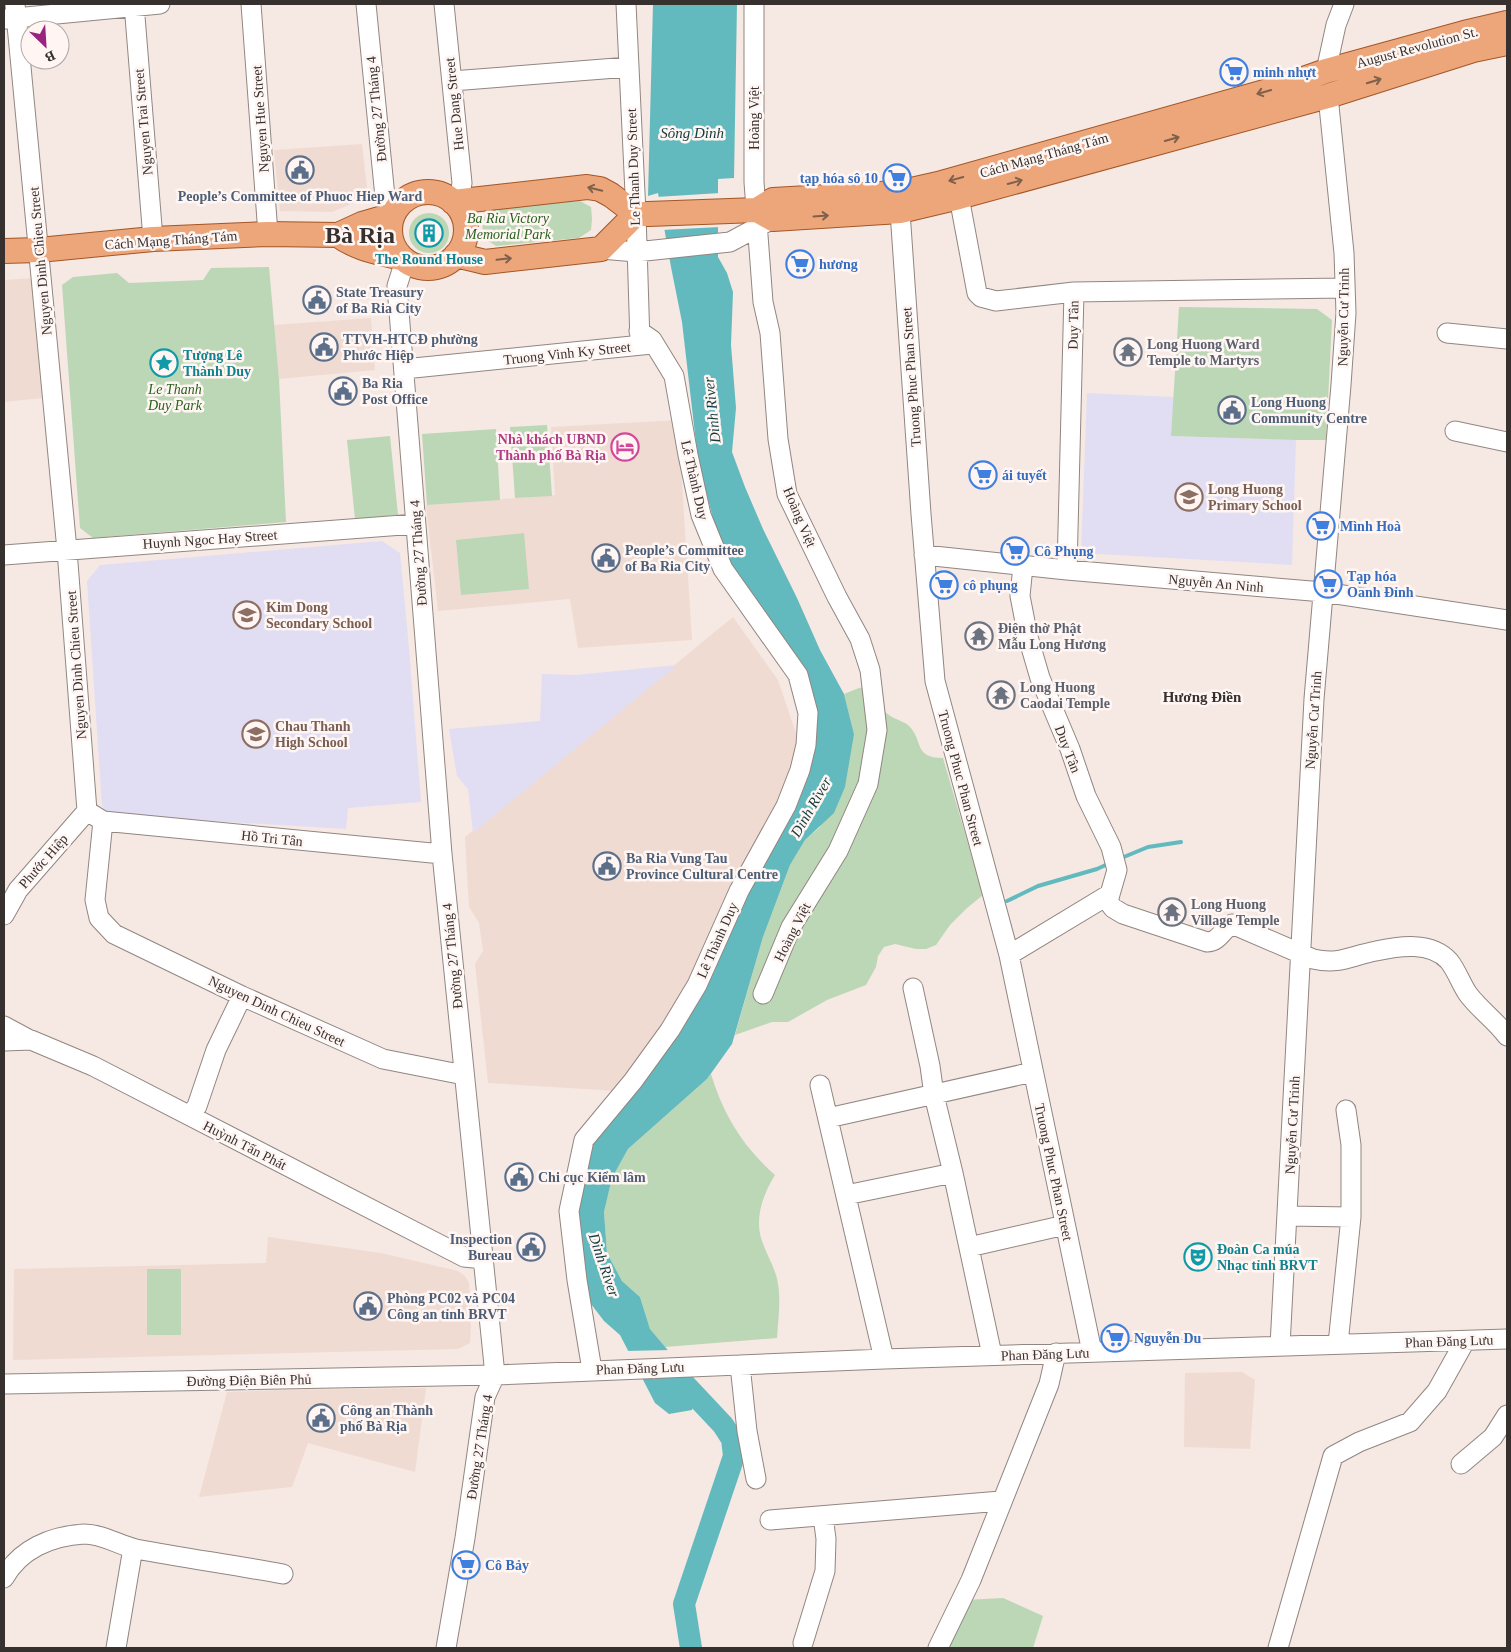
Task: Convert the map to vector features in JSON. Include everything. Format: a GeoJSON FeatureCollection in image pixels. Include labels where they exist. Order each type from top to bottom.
{"type":"FeatureCollection","features":[{"type":"Feature","properties":{"kind":"main road","name":"August Revolution St."},"geometry":{"type":"LineString","coordinates":[[1326,71],[1507,23]]}},
{"type":"Feature","properties":{"kind":"main road","name":"August Revolution St."},"geometry":{"type":"LineString","coordinates":[[1328,96],[1473,50],[1507,43]]}},
{"type":"Feature","properties":{"kind":"main road","name":"Cách Mạng Tháng Tám"},"geometry":{"type":"LineString","coordinates":[[899,202],[938,184],[1222,105],[1276,89],[1326,71]]}},
{"type":"Feature","properties":{"kind":"main road"},"geometry":{"type":"LineString","coordinates":[[1326,71],[1328,96]]}},
{"type":"Feature","properties":{"kind":"main road","name":"Cách Mạng Tháng Tám"},"geometry":{"type":"LineString","coordinates":[[642,214],[730,212],[762,219],[899,202],[959,198],[1328,96]]}},
{"type":"Feature","properties":{"kind":"main road"},"geometry":{"type":"LineString","coordinates":[[453,202],[587,187],[600,189],[642,214],[601,249],[485,262],[456,255]]}},
{"type":"Feature","properties":{"kind":"main road"},"geometry":{"type":"LineString","coordinates":[[338,234],[361,249],[403,259],[415,266],[426,268],[442,265],[456,255],[462,245],[465,234],[465,222],[453,202],[437,194],[418,194],[407,199],[396,211],[390,226],[390,238],[394,248],[403,259]]}},
{"type":"Feature","properties":{"kind":"main road","name":"Cách Mạng Tháng Tám"},"geometry":{"type":"LineString","coordinates":[[4,251],[268,234],[338,234],[396,211]]}},
{"type":"Feature","properties":{"kind":"street"},"geometry":{"type":"LineString","coordinates":[[12,13],[160,4]]}},
{"type":"Feature","properties":{"kind":"street","name":"Nguyen Hue Street"},"geometry":{"type":"LineString","coordinates":[[251,4],[268,234]]}},
{"type":"Feature","properties":{"kind":"street","name":"Đường 27 Tháng 4"},"geometry":{"type":"LineString","coordinates":[[366,4],[385,197],[396,211]]}},
{"type":"Feature","properties":{"kind":"street","name":"Hue Dang Street"},"geometry":{"type":"LineString","coordinates":[[444,4],[462,184],[460,195],[453,202]]}},
{"type":"Feature","properties":{"kind":"street","name":"Le Thanh Duy Street"},"geometry":{"type":"LineString","coordinates":[[626,4],[629,67],[642,214],[645,340]]}},
{"type":"Feature","properties":{"kind":"street","name":"Hoàng Việt"},"geometry":{"type":"LineString","coordinates":[[754,4],[754,182],[762,219],[763,302],[770,333],[778,439],[787,494],[860,638],[870,670],[877,730],[868,784],[838,851],[792,927],[763,994]]}},
{"type":"Feature","properties":{"kind":"street"},"geometry":{"type":"LineString","coordinates":[[1326,71],[1336,25],[1344,4]]}},
{"type":"Feature","properties":{"kind":"street","name":"Nguyen Trai Street"},"geometry":{"type":"LineString","coordinates":[[134,5],[153,240]]}},
{"type":"Feature","properties":{"kind":"street","name":"Nguyen Dinh Chieu Street"},"geometry":{"type":"LineString","coordinates":[[12,13],[39,250],[67,550],[95,816],[95,900],[99,918],[114,934],[242,996],[383,1059],[464,1075]]}},
{"type":"Feature","properties":{"kind":"street"},"geometry":{"type":"LineString","coordinates":[[452,81],[629,67]]}},
{"type":"Feature","properties":{"kind":"street","name":"Nguyễn Cư Trinh"},"geometry":{"type":"LineString","coordinates":[[1280,1346],[1313,709],[1346,313],[1343,243],[1328,96]]}},
{"type":"Feature","properties":{"kind":"street"},"geometry":{"type":"LineString","coordinates":[[959,198],[977,293],[981,297],[996,301],[1074,292]]}},
{"type":"Feature","properties":{"kind":"street","name":"Truong Phuc Phan Street"},"geometry":{"type":"LineString","coordinates":[[899,202],[924,555],[935,681],[1008,955],[1092,1352]]}},
{"type":"Feature","properties":{"kind":"street","name":"Cách Mạng Tháng Tám"},"geometry":{"type":"LineString","coordinates":[[642,251],[730,242],[762,219]]}},
{"type":"Feature","properties":{"kind":"street"},"geometry":{"type":"LineString","coordinates":[[601,249],[642,251]]}},
{"type":"Feature","properties":{"kind":"street","name":"Đường 27 Tháng 4"},"geometry":{"type":"LineString","coordinates":[[403,259],[397,286],[442,854],[495,1374],[485,1397],[466,1538],[446,1648]]}},
{"type":"Feature","properties":{"kind":"street","name":"Duy Tân"},"geometry":{"type":"LineString","coordinates":[[1068,570],[1074,292],[1345,288]]}},
{"type":"Feature","properties":{"kind":"street"},"geometry":{"type":"LineString","coordinates":[[1447,333],[1507,339]]}},
{"type":"Feature","properties":{"kind":"street","name":"Truong Vinh Ky Street"},"geometry":{"type":"LineString","coordinates":[[404,369],[645,340]]}},
{"type":"Feature","properties":{"kind":"street","name":"Lê Thành Duy"},"geometry":{"type":"LineString","coordinates":[[587,1370],[569,1211],[584,1140],[633,1081],[670,1030],[698,985],[739,891],[786,806],[800,770],[808,713],[798,675],[723,569],[701,515],[674,376],[645,340]]}},
{"type":"Feature","properties":{"kind":"street"},"geometry":{"type":"LineString","coordinates":[[1455,431],[1507,442]]}},
{"type":"Feature","properties":{"kind":"street","name":"Huynh Ngoc Hay Street"},"geometry":{"type":"LineString","coordinates":[[4,555],[416,524]]}},
{"type":"Feature","properties":{"kind":"street","name":"Nguyễn An Ninh"},"geometry":{"type":"LineString","coordinates":[[924,555],[1023,566],[1323,592],[1507,620]]}},
{"type":"Feature","properties":{"kind":"street","name":"Duy Tân"},"geometry":{"type":"LineString","coordinates":[[1023,566],[1020,596],[1028,637],[1040,678],[1070,749],[1086,796],[1110,847],[1117,870],[1110,894]]}},
{"type":"Feature","properties":{"kind":"street","name":"Hồ Tri Tân"},"geometry":{"type":"LineString","coordinates":[[95,816],[442,854]]}},
{"type":"Feature","properties":{"kind":"street","name":"Phước Hiệp"},"geometry":{"type":"LineString","coordinates":[[4,915],[18,890],[95,816]]}},
{"type":"Feature","properties":{"kind":"street"},"geometry":{"type":"LineString","coordinates":[[1008,955],[1110,894]]}},
{"type":"Feature","properties":{"kind":"street"},"geometry":{"type":"LineString","coordinates":[[1110,894],[1108,900],[1113,908],[1121,913],[1207,942],[1216,940],[1225,928],[1232,924],[1313,959],[1326,962],[1341,961],[1360,954],[1397,946],[1410,946],[1434,951],[1448,960],[1468,994],[1507,1036]]}},
{"type":"Feature","properties":{"kind":"street"},"geometry":{"type":"LineString","coordinates":[[913,988],[930,1066],[934,1095],[953,1173],[992,1355]]}},
{"type":"Feature","properties":{"kind":"street"},"geometry":{"type":"LineString","coordinates":[[190,1116],[197,1106],[216,1050],[242,996]]}},
{"type":"Feature","properties":{"kind":"street"},"geometry":{"type":"LineString","coordinates":[[4,1026],[31,1040]]}},
{"type":"Feature","properties":{"kind":"street","name":"Huỳnh Tấn Phát"},"geometry":{"type":"LineString","coordinates":[[4,1041],[31,1040],[94,1066],[464,1257],[484,1259]]}},
{"type":"Feature","properties":{"kind":"street"},"geometry":{"type":"LineString","coordinates":[[828,1118],[1033,1072]]}},
{"type":"Feature","properties":{"kind":"street"},"geometry":{"type":"LineString","coordinates":[[820,1085],[884,1359]]}},
{"type":"Feature","properties":{"kind":"street"},"geometry":{"type":"LineString","coordinates":[[1338,1344],[1351,1217],[1351,1145],[1346,1110]]}},
{"type":"Feature","properties":{"kind":"street"},"geometry":{"type":"LineString","coordinates":[[846,1195],[953,1173]]}},
{"type":"Feature","properties":{"kind":"street"},"geometry":{"type":"LineString","coordinates":[[1287,1216],[1351,1217]]}},
{"type":"Feature","properties":{"kind":"street"},"geometry":{"type":"LineString","coordinates":[[969,1247],[1065,1225]]}},
{"type":"Feature","properties":{"kind":"street","name":"Phan Đăng Lưu"},"geometry":{"type":"LineString","coordinates":[[495,1374],[992,1355],[1507,1339]]}},
{"type":"Feature","properties":{"kind":"street"},"geometry":{"type":"LineString","coordinates":[[1278,1648],[1333,1456],[1359,1442],[1410,1422],[1438,1391],[1465,1340]]}},
{"type":"Feature","properties":{"kind":"street"},"geometry":{"type":"LineString","coordinates":[[938,1648],[970,1580],[1049,1384],[1056,1353]]}},
{"type":"Feature","properties":{"kind":"street"},"geometry":{"type":"LineString","coordinates":[[738,1365],[756,1479]]}},
{"type":"Feature","properties":{"kind":"street","name":"Đường Điện Biên Phủ"},"geometry":{"type":"LineString","coordinates":[[4,1384],[495,1374]]}},
{"type":"Feature","properties":{"kind":"street"},"geometry":{"type":"LineString","coordinates":[[1461,1464],[1493,1437],[1507,1415]]}},
{"type":"Feature","properties":{"kind":"street"},"geometry":{"type":"LineString","coordinates":[[770,1520],[1002,1501]]}},
{"type":"Feature","properties":{"kind":"street"},"geometry":{"type":"LineString","coordinates":[[803,1643],[825,1571],[826,1539],[823,1516]]}},
{"type":"Feature","properties":{"kind":"street"},"geometry":{"type":"LineString","coordinates":[[4,1578],[10,1566],[31,1549],[61,1538],[86,1534],[101,1536],[133,1548],[283,1574]]}},
{"type":"Feature","properties":{"kind":"street"},"geometry":{"type":"LineString","coordinates":[[116,1648],[133,1548]]}},
{"type":"Feature","properties":{"kind":"shaded area"},"geometry":{"type":"Polygon","coordinates":[[[362,144],[368,197],[332,212],[280,211],[274,150],[362,144]]]}},
{"type":"Feature","properties":{"kind":"shaded area"},"geometry":{"type":"Polygon","coordinates":[[[33,278],[43,398],[4,402],[4,280],[33,278]]]}},
{"type":"Feature","properties":{"kind":"shaded area","name":"TTVH-HTCĐ phường Phước Hiệp"},"geometry":{"type":"Polygon","coordinates":[[[371,318],[375,370],[279,379],[274,325],[371,318]]]}},
{"type":"Feature","properties":{"kind":"shaded area","name":"Long Huong Primary School"},"geometry":{"type":"Polygon","coordinates":[[[1087,393],[1174,397],[1171,436],[1296,440],[1292,565],[1081,553],[1087,393]]]}},
{"type":"Feature","properties":{"kind":"shaded area"},"geometry":{"type":"Polygon","coordinates":[[[678,420],[692,640],[578,648],[570,599],[438,611],[426,505],[555,495],[551,427],[678,420]]]}},
{"type":"Feature","properties":{"kind":"shaded area"},"geometry":{"type":"Polygon","coordinates":[[[382,541],[400,553],[421,802],[348,808],[346,829],[110,815],[102,806],[87,581],[100,565],[382,541]]]}},
{"type":"Feature","properties":{"kind":"shaded area","name":"Ba Ria Vung Tau Province Cultural Centre"},"geometry":{"type":"Polygon","coordinates":[[[733,617],[778,680],[799,742],[790,781],[680,1007],[617,1091],[488,1083],[475,964],[483,951],[479,923],[469,907],[465,837],[733,617]]]}},
{"type":"Feature","properties":{"kind":"shaded area"},"geometry":{"type":"Polygon","coordinates":[[[677,665],[473,833],[468,789],[457,776],[449,729],[540,721],[542,674],[576,675],[677,665]]]}},
{"type":"Feature","properties":{"kind":"shaded area"},"geometry":{"type":"Polygon","coordinates":[[[268,1237],[381,1253],[458,1271],[465,1276],[469,1283],[470,1343],[458,1349],[13,1360],[14,1269],[266,1263],[268,1237]]]}},
{"type":"Feature","properties":{"kind":"shaded area"},"geometry":{"type":"Polygon","coordinates":[[[1242,1372],[1255,1380],[1250,1449],[1184,1447],[1185,1373],[1242,1372]]]}},
{"type":"Feature","properties":{"kind":"shaded area","name":"Công an Thành phố Bà Rịa"},"geometry":{"type":"Polygon","coordinates":[[[426,1388],[415,1472],[308,1443],[292,1487],[199,1497],[227,1392],[426,1388]]]}},
{"type":"Feature","properties":{"kind":"green space","name":"Ba Ria Victory Memorial Park"},"geometry":{"type":"Polygon","coordinates":[[[580,201],[591,207],[592,219],[591,230],[579,238],[496,246],[485,239],[483,229],[484,218],[493,208],[580,201]]]}},
{"type":"Feature","properties":{"kind":"green space"},"geometry":{"type":"Polygon","coordinates":[[[433,213],[440,216],[446,222],[449,233],[448,241],[440,250],[433,253],[425,253],[418,250],[410,241],[409,229],[412,222],[421,214],[433,213]]]}},
{"type":"Feature","properties":{"kind":"green space","name":"Le Thanh Duy Park"},"geometry":{"type":"Polygon","coordinates":[[[269,267],[279,379],[286,522],[93,538],[80,528],[62,285],[73,277],[117,273],[129,283],[203,280],[211,268],[269,267]]]}},
{"type":"Feature","properties":{"kind":"green space"},"geometry":{"type":"Polygon","coordinates":[[[1179,307],[1317,309],[1332,320],[1326,440],[1171,436],[1179,307]]]}},
{"type":"Feature","properties":{"kind":"green space"},"geometry":{"type":"Polygon","coordinates":[[[547,425],[552,496],[515,498],[510,427],[547,425]]]}},
{"type":"Feature","properties":{"kind":"green space"},"geometry":{"type":"Polygon","coordinates":[[[496,429],[500,500],[427,505],[422,434],[496,429]]]}},
{"type":"Feature","properties":{"kind":"green space"},"geometry":{"type":"Polygon","coordinates":[[[390,436],[398,515],[355,519],[347,440],[390,436]]]}},
{"type":"Feature","properties":{"kind":"green space"},"geometry":{"type":"Polygon","coordinates":[[[524,533],[529,589],[461,595],[456,540],[524,533]]]}},
{"type":"Feature","properties":{"kind":"green space"},"geometry":{"type":"Polygon","coordinates":[[[867,687],[884,711],[909,726],[914,732],[923,752],[927,755],[943,758],[983,895],[950,925],[936,945],[926,949],[916,949],[895,944],[884,947],[878,956],[876,967],[866,985],[827,1000],[788,1022],[772,1022],[735,1035],[763,937],[790,865],[805,840],[820,827],[854,734],[844,694],[867,687]]]}},
{"type":"Feature","properties":{"kind":"green space"},"geometry":{"type":"Polygon","coordinates":[[[711,1074],[722,1103],[736,1129],[753,1153],[775,1175],[761,1207],[759,1224],[762,1241],[778,1284],[777,1338],[665,1347],[650,1329],[640,1297],[622,1281],[607,1253],[604,1212],[612,1178],[628,1149],[711,1074]]]}},
{"type":"Feature","properties":{"kind":"green space"},"geometry":{"type":"Polygon","coordinates":[[[147,1269],[181,1269],[181,1335],[147,1335],[147,1269]]]}},
{"type":"Feature","properties":{"kind":"green space"},"geometry":{"type":"Polygon","coordinates":[[[1003,1598],[1043,1616],[1033,1648],[938,1648],[965,1600],[1003,1598]]]}},
{"type":"Feature","properties":{"kind":"water","name":"Sông Dinh"},"geometry":{"type":"Polygon","coordinates":[[[653,4],[737,4],[734,178],[718,179],[718,257],[727,273],[733,292],[731,345],[736,408],[732,452],[763,529],[820,650],[844,694],[854,734],[845,787],[834,813],[805,840],[790,865],[763,937],[732,1044],[707,1079],[628,1149],[612,1178],[604,1212],[607,1253],[622,1281],[640,1297],[650,1329],[699,1387],[692,1410],[669,1414],[655,1403],[620,1335],[604,1321],[591,1304],[575,1216],[591,1142],[673,1037],[714,972],[813,717],[745,597],[719,542],[698,460],[682,322],[658,193],[648,196],[653,4]]]}},
{"type":"Feature","properties":{"kind":"pier"},"geometry":{"type":"Polygon","coordinates":[[[720,193],[720,227],[662,230],[656,197],[720,193]]]}},
{"type":"Feature","properties":{"kind":"pier"},"geometry":{"type":"Polygon","coordinates":[[[670,1350],[690,1373],[638,1374],[625,1351],[670,1350]]]}},
{"type":"Feature","properties":{"kind":"waterway"},"geometry":{"type":"LineString","coordinates":[[1119,859],[1148,847],[1181,842]]}},
{"type":"Feature","properties":{"kind":"waterway"},"geometry":{"type":"LineString","coordinates":[[1007,901],[1038,886],[1097,869],[1110,863]]}},
{"type":"Feature","properties":{"kind":"waterway","name":"Dinh River"},"geometry":{"type":"LineString","coordinates":[[676,1375],[723,1425],[732,1439],[734,1456],[684,1604],[691,1648]]}},
{"type":"Feature","properties":{"kind":"place","name":"minh nhựt"},"geometry":{"type":"Point","coordinates":[1234,72]}},
{"type":"Feature","properties":{"kind":"place","name":"People’s Committee of Phuoc Hiep Ward"},"geometry":{"type":"Point","coordinates":[300,170]}},
{"type":"Feature","properties":{"kind":"place","name":"tạp hóa sô 10"},"geometry":{"type":"Point","coordinates":[897,178]}},
{"type":"Feature","properties":{"kind":"place","name":"The Round House"},"geometry":{"type":"Point","coordinates":[429,233]}},
{"type":"Feature","properties":{"kind":"place","name":"hương"},"geometry":{"type":"Point","coordinates":[800,264]}},
{"type":"Feature","properties":{"kind":"place","name":"State Treasury of Ba Ria City"},"geometry":{"type":"Point","coordinates":[317,300]}},
{"type":"Feature","properties":{"kind":"place","name":"TTVH-HTCĐ phường Phước Hiệp"},"geometry":{"type":"Point","coordinates":[324,347]}},
{"type":"Feature","properties":{"kind":"place","name":"Long Huong Ward Temple to Martyrs"},"geometry":{"type":"Point","coordinates":[1128,352]}},
{"type":"Feature","properties":{"kind":"place","name":"Tượng Lê Thành Duy"},"geometry":{"type":"Point","coordinates":[164,363]}},
{"type":"Feature","properties":{"kind":"place","name":"Ba Ria Post Office"},"geometry":{"type":"Point","coordinates":[343,391]}},
{"type":"Feature","properties":{"kind":"place","name":"Long Huong Community Centre"},"geometry":{"type":"Point","coordinates":[1232,410]}},
{"type":"Feature","properties":{"kind":"place","name":"Nhà khách UBND Thành phố Bà Rịa"},"geometry":{"type":"Point","coordinates":[625,447]}},
{"type":"Feature","properties":{"kind":"place","name":"ái tuyết"},"geometry":{"type":"Point","coordinates":[983,475]}},
{"type":"Feature","properties":{"kind":"place","name":"Long Huong Primary School"},"geometry":{"type":"Point","coordinates":[1189,497]}},
{"type":"Feature","properties":{"kind":"place","name":"Mình Hoà"},"geometry":{"type":"Point","coordinates":[1321,526]}},
{"type":"Feature","properties":{"kind":"place","name":"Cô Phụng"},"geometry":{"type":"Point","coordinates":[1015,551]}},
{"type":"Feature","properties":{"kind":"place","name":"People’s Committee of Ba Ria City"},"geometry":{"type":"Point","coordinates":[606,558]}},
{"type":"Feature","properties":{"kind":"place","name":"Tạp hóa Oanh Đỉnh"},"geometry":{"type":"Point","coordinates":[1328,584]}},
{"type":"Feature","properties":{"kind":"place","name":"cô phụng"},"geometry":{"type":"Point","coordinates":[944,585]}},
{"type":"Feature","properties":{"kind":"place","name":"Kim Dong Secondary School"},"geometry":{"type":"Point","coordinates":[247,615]}},
{"type":"Feature","properties":{"kind":"place","name":"Điện thờ Phật Mẫu Long Hương"},"geometry":{"type":"Point","coordinates":[979,636]}},
{"type":"Feature","properties":{"kind":"place","name":"Long Huong Caodai Temple"},"geometry":{"type":"Point","coordinates":[1001,695]}},
{"type":"Feature","properties":{"kind":"place","name":"Chau Thanh High School"},"geometry":{"type":"Point","coordinates":[256,734]}},
{"type":"Feature","properties":{"kind":"place","name":"Ba Ria Vung Tau Province Cultural Centre"},"geometry":{"type":"Point","coordinates":[607,866]}},
{"type":"Feature","properties":{"kind":"place","name":"Long Huong Village Temple"},"geometry":{"type":"Point","coordinates":[1172,912]}},
{"type":"Feature","properties":{"kind":"place","name":"Chi cục Kiểm lâm"},"geometry":{"type":"Point","coordinates":[519,1177]}},
{"type":"Feature","properties":{"kind":"place","name":"Inspection Bureau"},"geometry":{"type":"Point","coordinates":[531,1247]}},
{"type":"Feature","properties":{"kind":"place","name":"Đoàn Ca múa Nhạc tỉnh BRVT"},"geometry":{"type":"Point","coordinates":[1198,1257]}},
{"type":"Feature","properties":{"kind":"place","name":"Phòng PC02 và PC04 Công an tỉnh BRVT"},"geometry":{"type":"Point","coordinates":[368,1306]}},
{"type":"Feature","properties":{"kind":"place","name":"Nguyễn Du"},"geometry":{"type":"Point","coordinates":[1115,1338]}},
{"type":"Feature","properties":{"kind":"place","name":"Công an Thành phố Bà Rịa"},"geometry":{"type":"Point","coordinates":[321,1418]}},
{"type":"Feature","properties":{"kind":"place","name":"Cô Bảy"},"geometry":{"type":"Point","coordinates":[466,1565]}},
{"type":"Feature","properties":{"kind":"district","name":"Bà Rịa"},"geometry":{"type":"Point","coordinates":[360,235]}},
{"type":"Feature","properties":{"kind":"district","name":"Hương Điền"},"geometry":{"type":"Point","coordinates":[1202,697]}}]}
